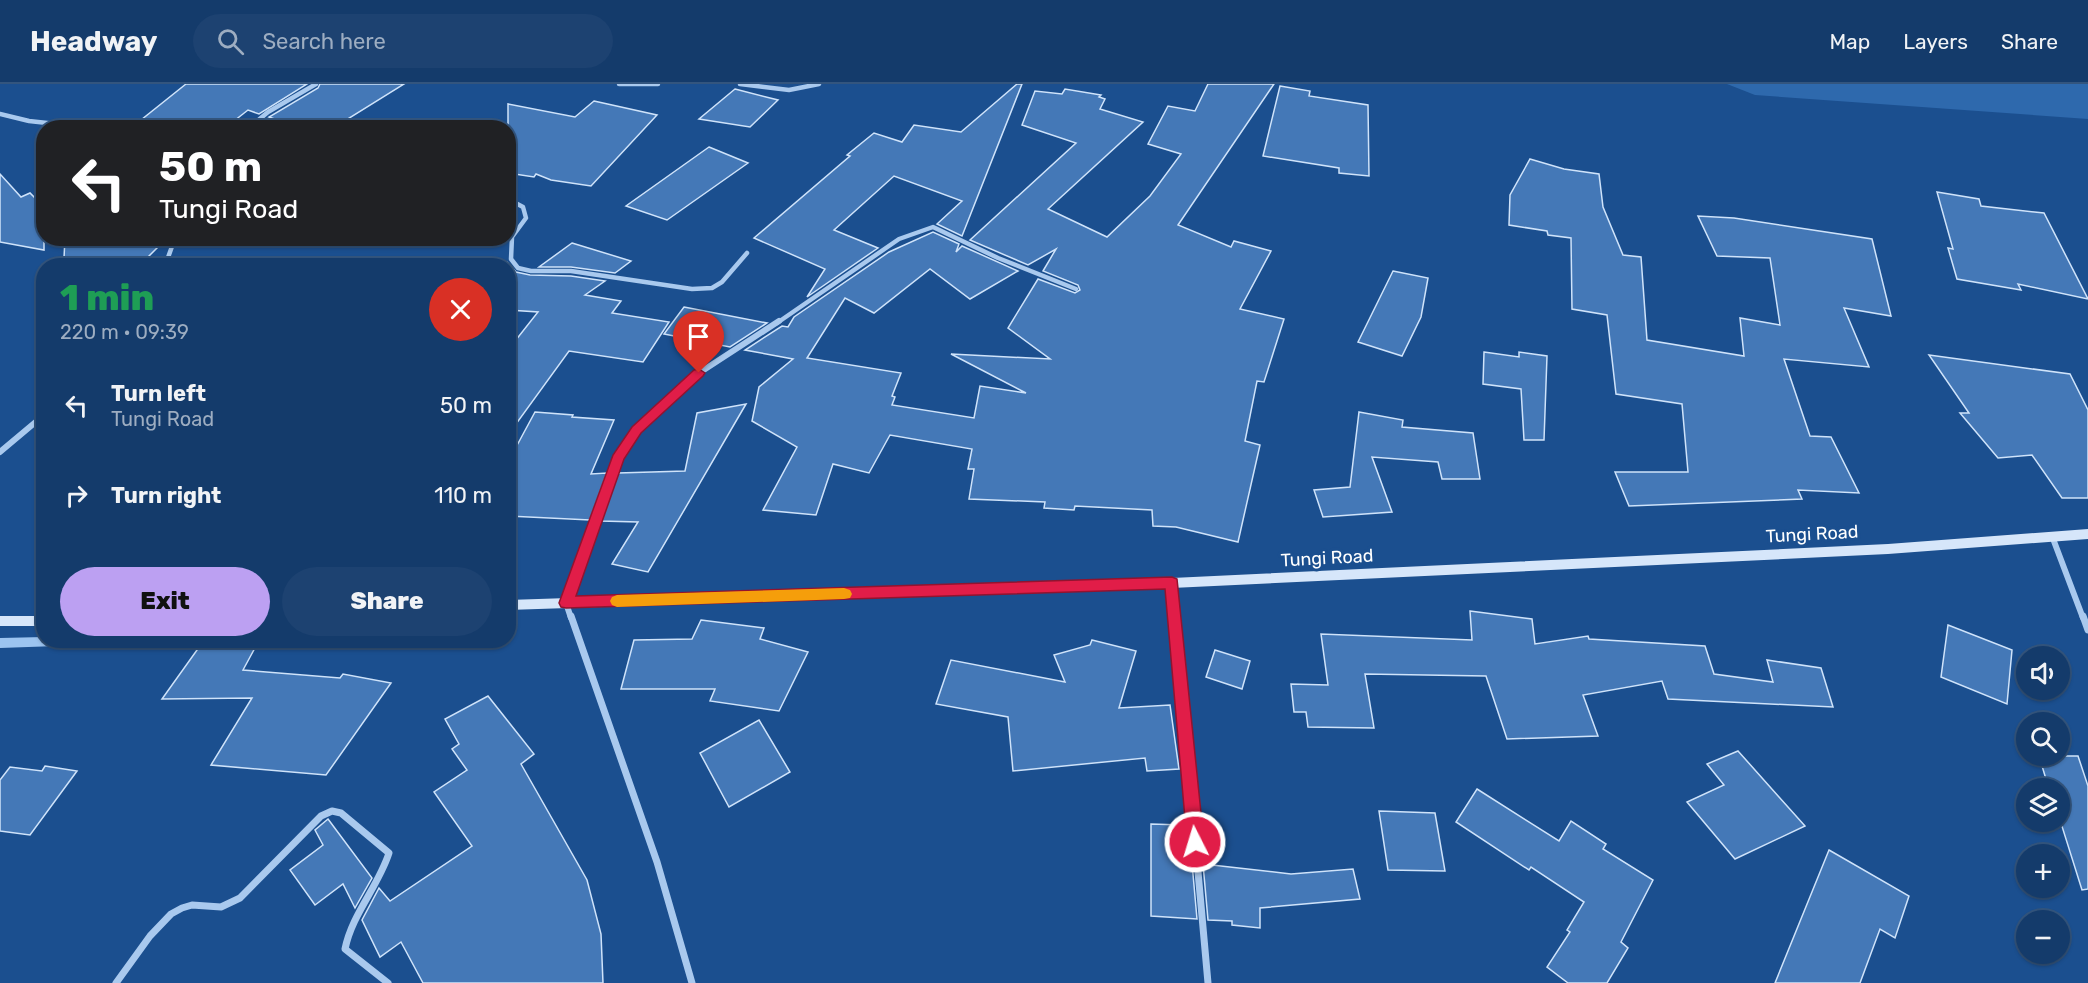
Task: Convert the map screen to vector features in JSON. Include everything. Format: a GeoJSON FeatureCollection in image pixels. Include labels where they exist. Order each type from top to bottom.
{"type":"FeatureCollection","features":[{"type":"Feature","properties":{"kind":"main road","name":"Tungi Road"},"geometry":{"type":"LineString","coordinates":[[516,605],[1172,583],[1888,549],[2088,534]]}},
{"type":"Feature","properties":{"kind":"main road"},"geometry":{"type":"LineString","coordinates":[[0,621],[36,621]]}},
{"type":"Feature","properties":{"kind":"street"},"geometry":{"type":"LineString","coordinates":[[258,120],[316,84]]}},
{"type":"Feature","properties":{"kind":"street"},"geometry":{"type":"LineString","coordinates":[[619,84],[658,84]]}},
{"type":"Feature","properties":{"kind":"street"},"geometry":{"type":"LineString","coordinates":[[740,84],[782,91],[798,90],[819,84]]}},
{"type":"Feature","properties":{"kind":"street"},"geometry":{"type":"LineString","coordinates":[[0,114],[36,122]]}},
{"type":"Feature","properties":{"kind":"street"},"geometry":{"type":"LineString","coordinates":[[516,203],[523,207],[526,218],[516,232]]}},
{"type":"Feature","properties":{"kind":"street"},"geometry":{"type":"LineString","coordinates":[[692,983],[657,862],[566,603],[618,458],[636,430],[699,373],[899,239],[933,227],[998,258],[1076,289]]}},
{"type":"Feature","properties":{"kind":"street"},"geometry":{"type":"LineString","coordinates":[[516,265],[531,272],[571,271],[692,289],[712,288],[722,282],[747,253]]}},
{"type":"Feature","properties":{"kind":"street"},"geometry":{"type":"LineString","coordinates":[[0,452],[36,422]]}},
{"type":"Feature","properties":{"kind":"street"},"geometry":{"type":"LineString","coordinates":[[2052,536],[2088,630]]}},
{"type":"Feature","properties":{"kind":"street"},"geometry":{"type":"LineString","coordinates":[[1172,583],[1208,983]]}},
{"type":"Feature","properties":{"kind":"street"},"geometry":{"type":"LineString","coordinates":[[116,983],[155,929],[172,914],[190,904],[211,909],[226,907],[240,898],[321,816],[332,811],[341,813],[389,853],[386,868],[347,932],[345,949],[388,983]]}},
{"type":"Feature","properties":{"kind":"shaded area"},"geometry":{"type":"Polygon","coordinates":[[[1727,84],[2088,84],[2088,119],[1755,95],[1727,84]]]}},
{"type":"Feature","properties":{"kind":"building"},"geometry":{"type":"Polygon","coordinates":[[[186,84],[307,84],[259,114],[248,110],[235,120],[141,120],[186,84]]]}},
{"type":"Feature","properties":{"kind":"building"},"geometry":{"type":"Polygon","coordinates":[[[320,84],[404,84],[346,120],[277,120],[269,117],[318,88],[320,84]]]}},
{"type":"Feature","properties":{"kind":"building"},"geometry":{"type":"Polygon","coordinates":[[[1017,84],[1022,84],[962,236],[937,224],[962,201],[894,176],[834,230],[878,248],[807,297],[825,269],[754,238],[874,133],[902,142],[914,125],[961,132],[1017,84]]]}},
{"type":"Feature","properties":{"kind":"building"},"geometry":{"type":"Polygon","coordinates":[[[1208,84],[1274,84],[1178,225],[1231,247],[1234,241],[1271,251],[1240,309],[1284,319],[1264,382],[1257,381],[1245,441],[1260,445],[1238,542],[1176,527],[1153,526],[1152,510],[1075,506],[1074,510],[1044,508],[1045,502],[969,499],[974,469],[968,469],[972,449],[890,435],[869,473],[833,464],[816,515],[763,510],[797,447],[752,421],[759,387],[793,359],[745,350],[782,326],[788,327],[794,317],[889,252],[933,232],[959,244],[956,252],[962,246],[1018,271],[970,299],[930,269],[874,313],[845,298],[807,358],[901,373],[892,396],[895,397],[892,405],[974,418],[980,386],[1026,393],[951,354],[1050,359],[1008,328],[1038,279],[1075,293],[1080,290],[1078,285],[1043,271],[1056,249],[1028,265],[970,240],[1076,143],[1022,125],[1035,91],[1062,94],[1065,89],[1101,95],[1099,97],[1105,99],[1100,109],[1143,122],[1048,209],[1107,237],[1150,196],[1181,154],[1148,144],[1168,106],[1195,111],[1208,84]]]}},
{"type":"Feature","properties":{"kind":"building"},"geometry":{"type":"Polygon","coordinates":[[[1280,86],[1310,91],[1309,96],[1368,105],[1369,176],[1339,173],[1339,168],[1263,156],[1280,86]]]}},
{"type":"Feature","properties":{"kind":"building"},"geometry":{"type":"Polygon","coordinates":[[[735,89],[778,100],[750,127],[699,119],[735,89]]]}},
{"type":"Feature","properties":{"kind":"building"},"geometry":{"type":"Polygon","coordinates":[[[594,101],[657,115],[591,186],[551,180],[536,174],[534,177],[516,174],[516,120],[508,120],[508,104],[575,117],[594,101]]]}},
{"type":"Feature","properties":{"kind":"building"},"geometry":{"type":"Polygon","coordinates":[[[709,147],[748,163],[667,220],[626,206],[709,147]]]}},
{"type":"Feature","properties":{"kind":"building"},"geometry":{"type":"Polygon","coordinates":[[[1530,159],[1564,169],[1599,174],[1603,207],[1623,255],[1641,257],[1647,340],[1744,356],[1740,318],[1780,325],[1770,258],[1717,256],[1698,216],[1734,218],[1872,239],[1891,316],[1844,308],[1869,367],[1784,359],[1810,436],[1831,437],[1859,493],[1798,490],[1802,499],[1629,506],[1615,472],[1688,472],[1682,404],[1616,394],[1607,315],[1572,309],[1571,238],[1548,235],[1547,231],[1509,225],[1510,195],[1530,159]]]}},
{"type":"Feature","properties":{"kind":"building"},"geometry":{"type":"Polygon","coordinates":[[[0,174],[21,197],[30,193],[36,199],[36,246],[44,246],[44,250],[0,242],[0,174]]]}},
{"type":"Feature","properties":{"kind":"building"},"geometry":{"type":"Polygon","coordinates":[[[1937,192],[1979,199],[1981,206],[2044,213],[2088,299],[2018,284],[2021,290],[1957,279],[1948,248],[1953,249],[1937,192]]]}},
{"type":"Feature","properties":{"kind":"building"},"geometry":{"type":"Polygon","coordinates":[[[572,243],[631,261],[615,273],[571,267],[539,267],[572,243]]]}},
{"type":"Feature","properties":{"kind":"building"},"geometry":{"type":"Polygon","coordinates":[[[65,246],[159,246],[147,258],[64,258],[65,246]]]}},
{"type":"Feature","properties":{"kind":"building"},"geometry":{"type":"Polygon","coordinates":[[[1393,271],[1428,278],[1421,317],[1402,356],[1358,342],[1393,271]]]}},
{"type":"Feature","properties":{"kind":"building"},"geometry":{"type":"Polygon","coordinates":[[[516,272],[605,281],[585,295],[621,301],[612,313],[669,322],[643,362],[569,351],[516,424],[516,340],[538,312],[516,311],[516,272]]]}},
{"type":"Feature","properties":{"kind":"building"},"geometry":{"type":"Polygon","coordinates":[[[684,307],[767,323],[730,347],[664,334],[684,307]]]}},
{"type":"Feature","properties":{"kind":"building"},"geometry":{"type":"Polygon","coordinates":[[[1484,352],[1519,357],[1519,352],[1547,356],[1544,440],[1524,440],[1521,389],[1483,384],[1484,352]]]}},
{"type":"Feature","properties":{"kind":"building"},"geometry":{"type":"Polygon","coordinates":[[[1929,355],[2070,374],[2088,410],[2088,498],[2062,498],[2032,455],[1998,458],[1960,413],[1969,413],[1929,355]]]}},
{"type":"Feature","properties":{"kind":"building"},"geometry":{"type":"Polygon","coordinates":[[[746,404],[648,572],[612,564],[638,522],[601,521],[618,473],[685,471],[697,413],[746,404]]]}},
{"type":"Feature","properties":{"kind":"building"},"geometry":{"type":"Polygon","coordinates":[[[535,412],[614,420],[591,474],[607,473],[590,520],[516,516],[516,447],[535,412]]]}},
{"type":"Feature","properties":{"kind":"building"},"geometry":{"type":"Polygon","coordinates":[[[1359,412],[1403,420],[1402,427],[1473,433],[1480,479],[1442,479],[1438,462],[1372,457],[1392,512],[1323,517],[1314,490],[1350,487],[1359,412]]]}},
{"type":"Feature","properties":{"kind":"building"},"geometry":{"type":"Polygon","coordinates":[[[1470,611],[1532,619],[1535,644],[1588,636],[1589,639],[1705,646],[1714,674],[1773,682],[1767,660],[1821,668],[1833,707],[1668,699],[1662,681],[1583,695],[1598,736],[1507,739],[1486,676],[1365,674],[1374,728],[1308,727],[1306,712],[1294,712],[1291,684],[1328,685],[1321,634],[1472,640],[1470,611]]]}},
{"type":"Feature","properties":{"kind":"building"},"geometry":{"type":"Polygon","coordinates":[[[701,620],[764,628],[760,639],[808,652],[779,711],[710,701],[715,689],[621,689],[634,640],[692,639],[701,620]]]}},
{"type":"Feature","properties":{"kind":"building"},"geometry":{"type":"Polygon","coordinates":[[[1948,625],[2012,650],[2007,704],[1941,677],[1948,625]]]}},
{"type":"Feature","properties":{"kind":"building"},"geometry":{"type":"Polygon","coordinates":[[[1092,640],[1136,651],[1119,708],[1170,705],[1179,769],[1147,771],[1145,758],[1013,771],[1008,717],[936,704],[951,660],[1065,682],[1054,655],[1090,645],[1092,640]]]}},
{"type":"Feature","properties":{"kind":"building"},"geometry":{"type":"Polygon","coordinates":[[[198,648],[255,648],[243,670],[340,678],[343,674],[391,683],[326,775],[211,765],[252,698],[162,699],[198,648]]]}},
{"type":"Feature","properties":{"kind":"building"},"geometry":{"type":"Polygon","coordinates":[[[1215,650],[1250,661],[1242,689],[1206,677],[1215,650]]]}},
{"type":"Feature","properties":{"kind":"building"},"geometry":{"type":"Polygon","coordinates":[[[488,696],[534,754],[521,764],[587,880],[601,934],[603,983],[423,983],[401,942],[380,957],[362,920],[379,888],[390,901],[472,846],[434,792],[467,770],[452,749],[459,744],[445,719],[488,696]]]}},
{"type":"Feature","properties":{"kind":"building"},"geometry":{"type":"Polygon","coordinates":[[[759,720],[790,772],[729,807],[700,753],[759,720]]]}},
{"type":"Feature","properties":{"kind":"building"},"geometry":{"type":"Polygon","coordinates":[[[1738,751],[1805,826],[1735,859],[1687,802],[1724,785],[1707,764],[1738,751]]]}},
{"type":"Feature","properties":{"kind":"building"},"geometry":{"type":"Polygon","coordinates":[[[2070,756],[2078,756],[2088,786],[2088,889],[2082,890],[2070,852],[2070,844],[2068,844],[2064,832],[2070,832],[2070,778],[2046,778],[2042,766],[2070,766],[2070,756]]]}},
{"type":"Feature","properties":{"kind":"building"},"geometry":{"type":"Polygon","coordinates":[[[45,766],[77,771],[30,835],[0,831],[0,780],[10,767],[42,771],[45,766]]]}},
{"type":"Feature","properties":{"kind":"building"},"geometry":{"type":"Polygon","coordinates":[[[1477,789],[1559,841],[1571,821],[1606,844],[1603,849],[1653,880],[1621,942],[1628,948],[1607,983],[1568,983],[1547,967],[1570,932],[1567,930],[1584,902],[1531,867],[1529,870],[1456,822],[1477,789]]]}},
{"type":"Feature","properties":{"kind":"building"},"geometry":{"type":"Polygon","coordinates":[[[1379,811],[1435,813],[1445,871],[1388,870],[1379,811]]]}},
{"type":"Feature","properties":{"kind":"building"},"geometry":{"type":"Polygon","coordinates":[[[328,819],[372,878],[355,908],[343,884],[315,905],[290,870],[323,845],[315,830],[328,819]]]}},
{"type":"Feature","properties":{"kind":"building"},"geometry":{"type":"Polygon","coordinates":[[[1151,824],[1182,825],[1182,862],[1192,863],[1197,919],[1151,916],[1151,824]]]}},
{"type":"Feature","properties":{"kind":"building"},"geometry":{"type":"Polygon","coordinates":[[[1829,850],[1909,896],[1895,938],[1880,929],[1860,983],[1775,983],[1829,850]]]}},
{"type":"Feature","properties":{"kind":"building"},"geometry":{"type":"Polygon","coordinates":[[[1203,864],[1291,874],[1353,869],[1360,899],[1260,908],[1260,928],[1232,925],[1232,921],[1208,920],[1203,864]]]}},
{"type":"Feature","properties":{"kind":"waterway"},"geometry":{"type":"LineString","coordinates":[[0,643],[36,642]]}},
{"type":"Feature","properties":{"kind":"slow traffic"},"geometry":{"type":"LineString","coordinates":[[617,601],[844,594]]}},
{"type":"Feature","properties":{"kind":"route"},"geometry":{"type":"LineString","coordinates":[[699,373],[636,430],[618,458],[566,603],[1172,583],[1195,842]]}}]}
